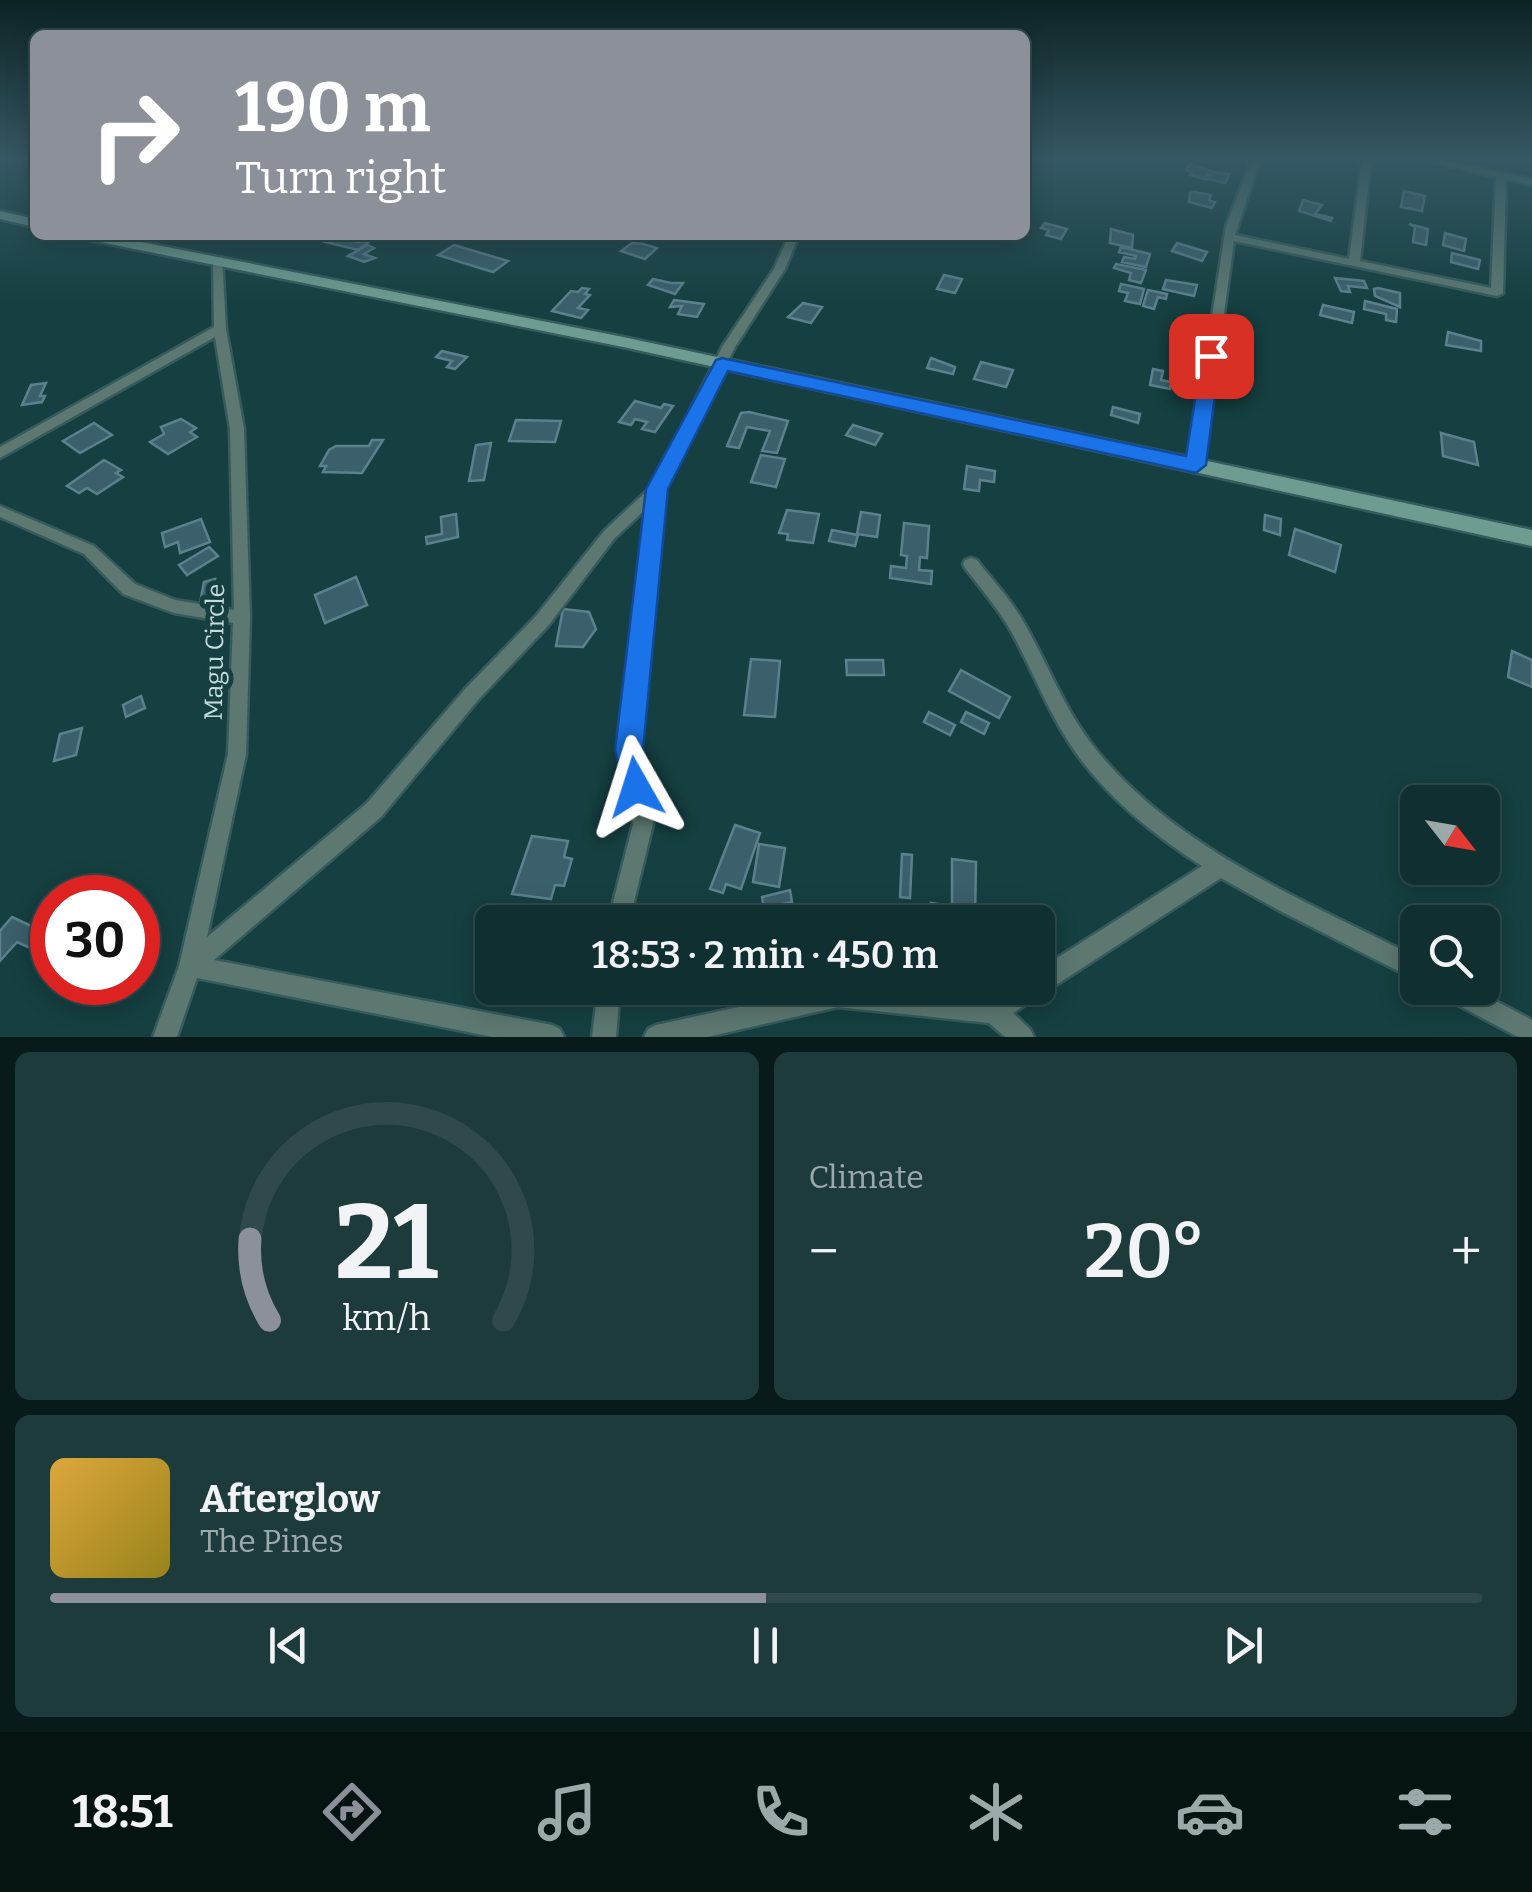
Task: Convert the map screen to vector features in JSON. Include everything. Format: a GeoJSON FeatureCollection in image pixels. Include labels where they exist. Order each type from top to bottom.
{"type":"FeatureCollection","features":[{"type":"Feature","properties":{"kind":"main road"},"geometry":{"type":"LineString","coordinates":[[0,216],[30,223]]}},
{"type":"Feature","properties":{"kind":"main road"},"geometry":{"type":"LineString","coordinates":[[113,240],[722,364],[1532,538]]}},
{"type":"Feature","properties":{"kind":"street"},"geometry":{"type":"LineString","coordinates":[[1196,465],[1229,237],[1239,208]]}},
{"type":"Feature","properties":{"kind":"street"},"geometry":{"type":"LineString","coordinates":[[1354,262],[1361,208]]}},
{"type":"Feature","properties":{"kind":"street"},"geometry":{"type":"LineString","coordinates":[[1229,237],[1498,293],[1500,208]]}},
{"type":"Feature","properties":{"kind":"street"},"geometry":{"type":"LineString","coordinates":[[190,966],[374,810],[472,694],[542,621],[609,535],[657,489],[722,364],[728,344],[766,295],[792,240]]}},
{"type":"Feature","properties":{"kind":"street","name":"Magu Circle"},"geometry":{"type":"LineString","coordinates":[[165,1037],[190,966],[237,754],[242,618],[237,429],[220,328],[218,259]]}},
{"type":"Feature","properties":{"kind":"street"},"geometry":{"type":"LineString","coordinates":[[0,453],[220,328]]}},
{"type":"Feature","properties":{"kind":"street"},"geometry":{"type":"LineString","coordinates":[[622,905],[642,824],[629,750],[657,489]]}},
{"type":"Feature","properties":{"kind":"street"},"geometry":{"type":"LineString","coordinates":[[0,512],[89,550],[129,589],[174,606],[242,618]]}},
{"type":"Feature","properties":{"kind":"street"},"geometry":{"type":"LineString","coordinates":[[971,564],[1016,624],[1044,685],[1095,763],[1144,813],[1221,866],[1400,960]]}},
{"type":"Feature","properties":{"kind":"street"},"geometry":{"type":"LineString","coordinates":[[1055,972],[1221,866]]}},
{"type":"Feature","properties":{"kind":"street"},"geometry":{"type":"LineString","coordinates":[[190,966],[552,1037]]}},
{"type":"Feature","properties":{"kind":"street"},"geometry":{"type":"LineString","coordinates":[[656,1037],[838,996],[994,1012],[1022,1037]]}},
{"type":"Feature","properties":{"kind":"street"},"geometry":{"type":"LineString","coordinates":[[604,1037],[607,1005]]}},
{"type":"Feature","properties":{"kind":"street"},"geometry":{"type":"LineString","coordinates":[[994,1012],[1005,1005]]}},
{"type":"Feature","properties":{"kind":"street"},"geometry":{"type":"LineString","coordinates":[[1482,1005],[1532,1032]]}},
{"type":"Feature","properties":{"kind":"building"},"geometry":{"type":"Polygon","coordinates":[[[1319,208],[1315,214],[1332,218],[1331,221],[1299,211],[1319,208]]]}},
{"type":"Feature","properties":{"kind":"building"},"geometry":{"type":"Polygon","coordinates":[[[1045,223],[1067,229],[1061,239],[1046,235],[1049,230],[1041,228],[1045,223]]]}},
{"type":"Feature","properties":{"kind":"building"},"geometry":{"type":"Polygon","coordinates":[[[1409,224],[1428,229],[1426,245],[1413,242],[1415,227],[1409,224]]]}},
{"type":"Feature","properties":{"kind":"building"},"geometry":{"type":"Polygon","coordinates":[[[1111,229],[1133,235],[1132,248],[1110,243],[1111,229]]]}},
{"type":"Feature","properties":{"kind":"building"},"geometry":{"type":"Polygon","coordinates":[[[1445,233],[1466,239],[1464,251],[1443,245],[1445,233]]]}},
{"type":"Feature","properties":{"kind":"building"},"geometry":{"type":"Polygon","coordinates":[[[328,240],[371,240],[358,250],[325,242],[328,240]]]}},
{"type":"Feature","properties":{"kind":"building"},"geometry":{"type":"Polygon","coordinates":[[[632,243],[657,248],[645,259],[621,251],[632,243]]]}},
{"type":"Feature","properties":{"kind":"building"},"geometry":{"type":"Polygon","coordinates":[[[1177,243],[1207,252],[1202,261],[1172,251],[1177,243]]]}},
{"type":"Feature","properties":{"kind":"building"},"geometry":{"type":"Polygon","coordinates":[[[368,245],[374,248],[364,254],[375,258],[364,262],[348,256],[368,245]]]}},
{"type":"Feature","properties":{"kind":"building"},"geometry":{"type":"Polygon","coordinates":[[[454,245],[508,261],[493,272],[438,255],[454,245]]]}},
{"type":"Feature","properties":{"kind":"building"},"geometry":{"type":"Polygon","coordinates":[[[1121,247],[1150,254],[1146,267],[1122,262],[1124,257],[1136,256],[1119,252],[1121,247]]]}},
{"type":"Feature","properties":{"kind":"building"},"geometry":{"type":"Polygon","coordinates":[[[1452,253],[1480,260],[1478,269],[1451,262],[1452,253]]]}},
{"type":"Feature","properties":{"kind":"building"},"geometry":{"type":"Polygon","coordinates":[[[1116,264],[1146,270],[1141,283],[1129,280],[1131,273],[1114,268],[1116,264]]]}},
{"type":"Feature","properties":{"kind":"building"},"geometry":{"type":"Polygon","coordinates":[[[944,275],[962,279],[955,293],[937,289],[944,275]]]}},
{"type":"Feature","properties":{"kind":"building"},"geometry":{"type":"Polygon","coordinates":[[[1335,278],[1364,281],[1367,288],[1348,286],[1350,292],[1341,291],[1335,278]]]}},
{"type":"Feature","properties":{"kind":"building"},"geometry":{"type":"Polygon","coordinates":[[[653,279],[683,283],[675,294],[648,285],[653,279]]]}},
{"type":"Feature","properties":{"kind":"building"},"geometry":{"type":"Polygon","coordinates":[[[1166,280],[1197,285],[1194,296],[1163,289],[1166,280]]]}},
{"type":"Feature","properties":{"kind":"building"},"geometry":{"type":"Polygon","coordinates":[[[1121,284],[1144,289],[1140,304],[1125,301],[1128,293],[1119,291],[1121,284]]]}},
{"type":"Feature","properties":{"kind":"building"},"geometry":{"type":"Polygon","coordinates":[[[589,289],[585,294],[590,295],[578,308],[588,310],[581,318],[552,311],[571,291],[589,289]]]}},
{"type":"Feature","properties":{"kind":"building"},"geometry":{"type":"Polygon","coordinates":[[[1374,289],[1400,293],[1400,307],[1375,296],[1374,289]]]}},
{"type":"Feature","properties":{"kind":"building"},"geometry":{"type":"Polygon","coordinates":[[[1148,290],[1167,294],[1166,299],[1158,297],[1154,309],[1143,306],[1148,290]]]}},
{"type":"Feature","properties":{"kind":"building"},"geometry":{"type":"Polygon","coordinates":[[[674,300],[704,304],[697,317],[678,314],[682,306],[670,307],[674,300]]]}},
{"type":"Feature","properties":{"kind":"building"},"geometry":{"type":"Polygon","coordinates":[[[1365,301],[1397,309],[1396,322],[1386,320],[1386,314],[1364,309],[1365,301]]]}},
{"type":"Feature","properties":{"kind":"building"},"geometry":{"type":"Polygon","coordinates":[[[803,303],[822,307],[811,323],[788,317],[803,303]]]}},
{"type":"Feature","properties":{"kind":"building"},"geometry":{"type":"Polygon","coordinates":[[[1323,305],[1354,312],[1352,323],[1320,315],[1323,305]]]}},
{"type":"Feature","properties":{"kind":"building"},"geometry":{"type":"Polygon","coordinates":[[[1448,332],[1481,341],[1481,351],[1446,345],[1448,332]]]}},
{"type":"Feature","properties":{"kind":"building"},"geometry":{"type":"Polygon","coordinates":[[[442,351],[467,357],[455,369],[447,367],[452,361],[436,357],[442,351]]]}},
{"type":"Feature","properties":{"kind":"building"},"geometry":{"type":"Polygon","coordinates":[[[931,358],[955,367],[953,374],[927,368],[931,358]]]}},
{"type":"Feature","properties":{"kind":"building"},"geometry":{"type":"Polygon","coordinates":[[[981,362],[1013,370],[1006,387],[974,379],[981,362]]]}},
{"type":"Feature","properties":{"kind":"building"},"geometry":{"type":"Polygon","coordinates":[[[1153,369],[1163,371],[1161,380],[1171,382],[1170,389],[1150,385],[1153,369]]]}},
{"type":"Feature","properties":{"kind":"building"},"geometry":{"type":"Polygon","coordinates":[[[46,383],[40,396],[45,396],[42,402],[22,405],[31,385],[46,383]]]}},
{"type":"Feature","properties":{"kind":"building"},"geometry":{"type":"Polygon","coordinates":[[[635,401],[661,408],[664,404],[673,406],[655,432],[642,429],[647,422],[619,422],[635,401]]]}},
{"type":"Feature","properties":{"kind":"building"},"geometry":{"type":"Polygon","coordinates":[[[1113,407],[1140,414],[1138,423],[1111,415],[1113,407]]]}},
{"type":"Feature","properties":{"kind":"building"},"geometry":{"type":"Polygon","coordinates":[[[741,413],[788,421],[777,453],[762,451],[770,431],[747,427],[739,448],[727,446],[741,413]]]}},
{"type":"Feature","properties":{"kind":"building"},"geometry":{"type":"Polygon","coordinates":[[[181,419],[196,428],[190,432],[197,437],[168,454],[150,442],[164,434],[161,427],[181,419]]]}},
{"type":"Feature","properties":{"kind":"building"},"geometry":{"type":"Polygon","coordinates":[[[516,420],[561,421],[555,442],[509,441],[516,420]]]}},
{"type":"Feature","properties":{"kind":"building"},"geometry":{"type":"Polygon","coordinates":[[[94,423],[112,435],[80,453],[63,441],[94,423]]]}},
{"type":"Feature","properties":{"kind":"building"},"geometry":{"type":"Polygon","coordinates":[[[853,425],[882,434],[875,445],[846,435],[853,425]]]}},
{"type":"Feature","properties":{"kind":"building"},"geometry":{"type":"Polygon","coordinates":[[[1441,433],[1474,442],[1478,465],[1443,456],[1441,433]]]}},
{"type":"Feature","properties":{"kind":"building"},"geometry":{"type":"Polygon","coordinates":[[[372,440],[383,440],[362,473],[323,472],[326,466],[320,466],[329,450],[336,446],[369,446],[372,440]]]}},
{"type":"Feature","properties":{"kind":"building"},"geometry":{"type":"Polygon","coordinates":[[[491,443],[484,480],[469,481],[476,445],[491,443]]]}},
{"type":"Feature","properties":{"kind":"building"},"geometry":{"type":"Polygon","coordinates":[[[761,455],[785,459],[776,487],[751,482],[761,455]]]}},
{"type":"Feature","properties":{"kind":"building"},"geometry":{"type":"Polygon","coordinates":[[[104,460],[121,470],[116,473],[123,477],[97,494],[87,488],[79,493],[67,486],[104,460]]]}},
{"type":"Feature","properties":{"kind":"building"},"geometry":{"type":"Polygon","coordinates":[[[967,466],[995,471],[994,482],[980,480],[979,491],[964,489],[967,466]]]}},
{"type":"Feature","properties":{"kind":"building"},"geometry":{"type":"Polygon","coordinates":[[[787,510],[819,514],[813,543],[787,540],[788,534],[779,533],[787,510]]]}},
{"type":"Feature","properties":{"kind":"building"},"geometry":{"type":"Polygon","coordinates":[[[861,512],[880,515],[877,537],[857,534],[861,512]]]}},
{"type":"Feature","properties":{"kind":"building"},"geometry":{"type":"Polygon","coordinates":[[[456,514],[458,537],[427,544],[426,537],[442,534],[441,517],[456,514]]]}},
{"type":"Feature","properties":{"kind":"building"},"geometry":{"type":"Polygon","coordinates":[[[1265,515],[1281,519],[1280,535],[1264,530],[1265,515]]]}},
{"type":"Feature","properties":{"kind":"building"},"geometry":{"type":"Polygon","coordinates":[[[201,519],[210,542],[180,553],[178,542],[165,547],[162,533],[201,519]]]}},
{"type":"Feature","properties":{"kind":"building"},"geometry":{"type":"Polygon","coordinates":[[[904,523],[929,526],[927,558],[920,557],[919,570],[932,571],[931,584],[890,578],[891,566],[906,568],[907,556],[901,555],[904,523]]]}},
{"type":"Feature","properties":{"kind":"building"},"geometry":{"type":"Polygon","coordinates":[[[1295,529],[1341,545],[1335,572],[1289,555],[1295,529]]]}},
{"type":"Feature","properties":{"kind":"building"},"geometry":{"type":"Polygon","coordinates":[[[832,530],[858,535],[855,546],[829,541],[832,530]]]}},
{"type":"Feature","properties":{"kind":"building"},"geometry":{"type":"Polygon","coordinates":[[[209,547],[218,556],[187,575],[179,565],[209,547]]]}},
{"type":"Feature","properties":{"kind":"building"},"geometry":{"type":"Polygon","coordinates":[[[356,577],[367,605],[325,623],[315,595],[356,577]]]}},
{"type":"Feature","properties":{"kind":"building"},"geometry":{"type":"Polygon","coordinates":[[[215,579],[210,605],[199,608],[204,582],[215,579]]]}},
{"type":"Feature","properties":{"kind":"building"},"geometry":{"type":"Polygon","coordinates":[[[563,609],[589,612],[596,629],[583,647],[556,646],[563,609]]]}},
{"type":"Feature","properties":{"kind":"building"},"geometry":{"type":"Polygon","coordinates":[[[1512,651],[1532,660],[1532,687],[1508,677],[1512,651]]]}},
{"type":"Feature","properties":{"kind":"building"},"geometry":{"type":"Polygon","coordinates":[[[751,659],[780,661],[775,717],[744,715],[751,659]]]}},
{"type":"Feature","properties":{"kind":"building"},"geometry":{"type":"Polygon","coordinates":[[[846,660],[883,660],[884,675],[847,675],[846,660]]]}},
{"type":"Feature","properties":{"kind":"building"},"geometry":{"type":"Polygon","coordinates":[[[961,670],[1010,697],[999,718],[949,691],[961,670]]]}},
{"type":"Feature","properties":{"kind":"building"},"geometry":{"type":"Polygon","coordinates":[[[141,696],[145,708],[126,717],[123,705],[141,696]]]}},
{"type":"Feature","properties":{"kind":"building"},"geometry":{"type":"Polygon","coordinates":[[[929,712],[955,725],[950,735],[924,722],[929,712]]]}},
{"type":"Feature","properties":{"kind":"building"},"geometry":{"type":"Polygon","coordinates":[[[966,712],[989,723],[984,734],[961,722],[966,712]]]}},
{"type":"Feature","properties":{"kind":"building"},"geometry":{"type":"Polygon","coordinates":[[[82,728],[76,755],[54,761],[60,734],[82,728]]]}},
{"type":"Feature","properties":{"kind":"building"},"geometry":{"type":"Polygon","coordinates":[[[735,825],[760,833],[741,889],[726,884],[723,893],[710,889],[735,825]]]}},
{"type":"Feature","properties":{"kind":"building"},"geometry":{"type":"Polygon","coordinates":[[[532,836],[568,841],[564,857],[572,859],[564,886],[555,885],[551,899],[512,894],[532,836]]]}},
{"type":"Feature","properties":{"kind":"building"},"geometry":{"type":"Polygon","coordinates":[[[759,844],[785,848],[779,887],[753,882],[759,844]]]}},
{"type":"Feature","properties":{"kind":"building"},"geometry":{"type":"Polygon","coordinates":[[[902,854],[912,855],[910,898],[900,897],[902,854]]]}},
{"type":"Feature","properties":{"kind":"building"},"geometry":{"type":"Polygon","coordinates":[[[952,859],[976,862],[975,905],[952,905],[952,859]]]}},
{"type":"Feature","properties":{"kind":"building"},"geometry":{"type":"Polygon","coordinates":[[[790,890],[792,902],[763,905],[762,897],[790,890]]]}},
{"type":"Feature","properties":{"kind":"building"},"geometry":{"type":"Polygon","coordinates":[[[12,917],[30,925],[30,945],[17,942],[0,961],[0,931],[12,917]]]}},
{"type":"Feature","properties":{"kind":"route"},"geometry":{"type":"LineString","coordinates":[[636,787],[629,750],[657,489],[722,364],[1196,465],[1211,356]]}}]}
